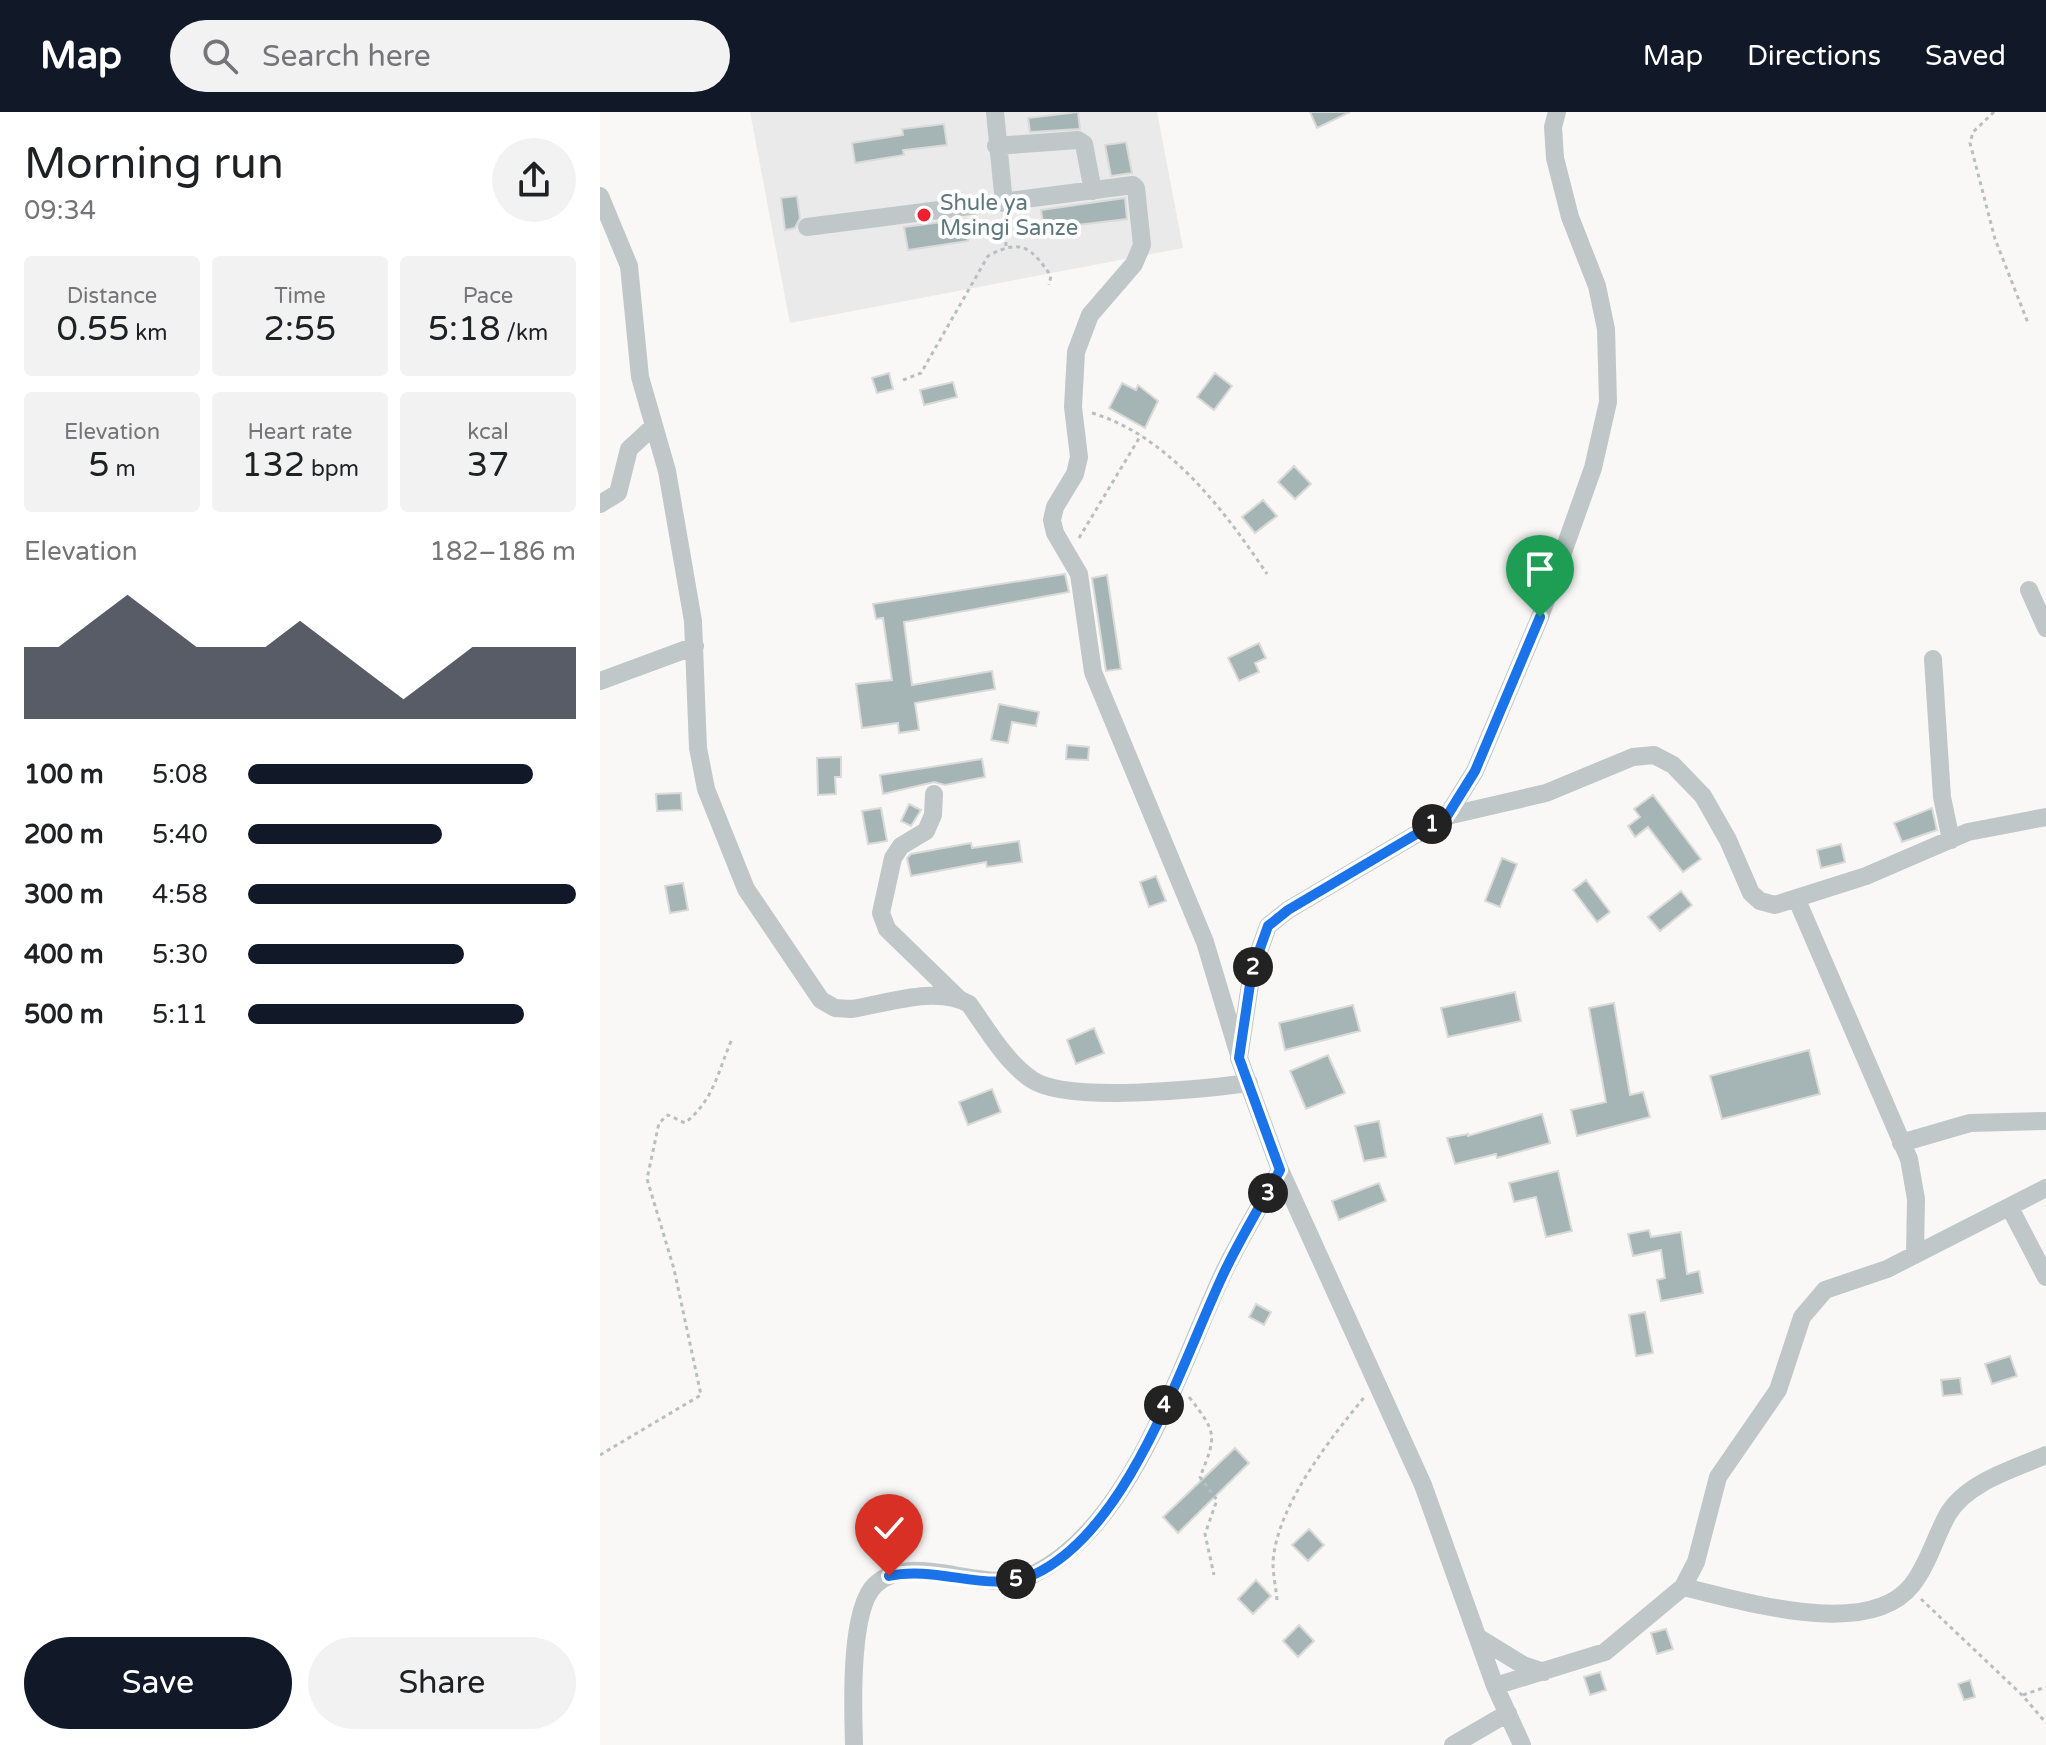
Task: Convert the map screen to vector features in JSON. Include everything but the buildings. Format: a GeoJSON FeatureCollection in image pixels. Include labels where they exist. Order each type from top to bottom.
{"type":"FeatureCollection","features":[{"type":"Feature","properties":{"kind":"street"},"geometry":{"type":"LineString","coordinates":[[995,112],[1004,203]]}},
{"type":"Feature","properties":{"kind":"street"},"geometry":{"type":"LineString","coordinates":[[1447,816],[1475,771],[1540,617],[1593,468],[1608,402],[1606,329],[1597,286],[1570,217],[1555,158],[1553,127],[1557,112]]}},
{"type":"Feature","properties":{"kind":"street"},"geometry":{"type":"LineString","coordinates":[[996,146],[1078,140],[1084,144],[1093,191]]}},
{"type":"Feature","properties":{"kind":"street"},"geometry":{"type":"LineString","coordinates":[[807,227],[1133,185],[1136,188],[1142,245],[1134,264],[1090,315],[1076,352],[1073,407],[1079,457],[1075,474],[1055,507],[1052,520],[1055,533],[1079,574],[1093,672],[1205,942],[1239,1058],[1280,1170],[1423,1485],[1495,1686],[1522,1745]]}},
{"type":"Feature","properties":{"kind":"street"},"geometry":{"type":"LineString","coordinates":[[600,196],[629,266],[640,377],[667,471],[695,646],[698,748],[706,789],[746,889],[821,1000],[835,1008],[851,1009],[941,995],[958,998]]}},
{"type":"Feature","properties":{"kind":"street"},"geometry":{"type":"LineString","coordinates":[[600,504],[618,493],[629,449],[654,426]]}},
{"type":"Feature","properties":{"kind":"street"},"geometry":{"type":"LineString","coordinates":[[2029,590],[2046,628]]}},
{"type":"Feature","properties":{"kind":"street"},"geometry":{"type":"LineString","coordinates":[[600,681],[695,646]]}},
{"type":"Feature","properties":{"kind":"street"},"geometry":{"type":"LineString","coordinates":[[1933,659],[1942,797],[1951,840]]}},
{"type":"Feature","properties":{"kind":"street"},"geometry":{"type":"LineString","coordinates":[[1239,1058],[1252,971],[1268,926],[1288,910],[1447,816],[1546,793],[1633,757],[1654,755],[1673,765],[1703,796],[1728,840],[1751,893],[1760,901],[1775,905],[1866,876],[1968,832],[2046,817]]}},
{"type":"Feature","properties":{"kind":"street"},"geometry":{"type":"LineString","coordinates":[[934,794],[933,815],[926,831],[901,846],[893,858],[881,913],[887,929],[958,998],[969,1004],[1017,1068],[1033,1082],[1060,1091],[1195,1090],[1249,1083]]}},
{"type":"Feature","properties":{"kind":"street"},"geometry":{"type":"LineString","coordinates":[[1797,900],[1909,1159],[1916,1199],[1915,1255]]}},
{"type":"Feature","properties":{"kind":"street"},"geometry":{"type":"LineString","coordinates":[[1901,1143],[1970,1123],[2046,1121]]}},
{"type":"Feature","properties":{"kind":"street"},"geometry":{"type":"LineString","coordinates":[[854,1745],[853,1679],[862,1612],[874,1586],[889,1576],[912,1570],[999,1583],[1032,1576],[1062,1557],[1099,1522],[1122,1489],[1177,1381],[1223,1274],[1280,1170]]}},
{"type":"Feature","properties":{"kind":"street"},"geometry":{"type":"LineString","coordinates":[[1495,1686],[1605,1652],[1683,1587],[1696,1562],[1718,1477],[1778,1390],[1802,1317],[1825,1290],[1915,1255],[2046,1188]]}},
{"type":"Feature","properties":{"kind":"street"},"geometry":{"type":"LineString","coordinates":[[2010,1208],[2046,1277]]}},
{"type":"Feature","properties":{"kind":"street"},"geometry":{"type":"LineString","coordinates":[[1683,1587],[1811,1614],[1859,1614],[1894,1599],[1911,1587],[1949,1513],[1963,1495],[2046,1455]]}},
{"type":"Feature","properties":{"kind":"street"},"geometry":{"type":"LineString","coordinates":[[1479,1638],[1523,1665],[1544,1672]]}},
{"type":"Feature","properties":{"kind":"street"},"geometry":{"type":"LineString","coordinates":[[1453,1745],[1508,1713]]}},
{"type":"Feature","properties":{"kind":"path"},"geometry":{"type":"LineString","coordinates":[[1994,112],[1973,132],[1970,143],[1995,239],[2028,323]]}},
{"type":"Feature","properties":{"kind":"path"},"geometry":{"type":"LineString","coordinates":[[1004,203],[1006,246]]}},
{"type":"Feature","properties":{"kind":"path"},"geometry":{"type":"LineString","coordinates":[[903,380],[921,373],[988,256],[1006,246],[1018,245],[1036,255],[1051,276],[1049,285]]}},
{"type":"Feature","properties":{"kind":"path"},"geometry":{"type":"LineString","coordinates":[[1073,407],[1119,421],[1141,435],[1200,487],[1237,529],[1267,574]]}},
{"type":"Feature","properties":{"kind":"path"},"geometry":{"type":"LineString","coordinates":[[1070,554],[1141,435]]}},
{"type":"Feature","properties":{"kind":"path"},"geometry":{"type":"LineString","coordinates":[[600,1455],[701,1395],[674,1269],[647,1179],[659,1123],[668,1115],[685,1123],[699,1113],[719,1080],[722,1062],[732,1039]]}},
{"type":"Feature","properties":{"kind":"path"},"geometry":{"type":"LineString","coordinates":[[1177,1381],[1207,1420],[1214,1442],[1200,1477],[1217,1500],[1205,1534],[1214,1575]]}},
{"type":"Feature","properties":{"kind":"path"},"geometry":{"type":"LineString","coordinates":[[1277,1600],[1273,1562],[1283,1522],[1326,1445],[1376,1383]]}},
{"type":"Feature","properties":{"kind":"path"},"geometry":{"type":"LineString","coordinates":[[1911,1587],[1926,1606],[2023,1696],[2046,1723]]}},
{"type":"Feature","properties":{"kind":"path"},"geometry":{"type":"LineString","coordinates":[[2023,1696],[2046,1687]]}},
{"type":"Feature","properties":{"kind":"shaded area"},"geometry":{"type":"Polygon","coordinates":[[[750,112],[1157,112],[1183,248],[790,323],[750,112]]]}},
{"type":"Feature","properties":{"kind":"place","name":"Shule ya Msingi Sanze"},"geometry":{"type":"Point","coordinates":[924,215]}},
{"type":"Feature","properties":{"kind":"route"},"geometry":{"type":"LineString","coordinates":[[889,1576],[912,1570],[999,1583],[1032,1576],[1062,1557],[1099,1522],[1122,1489],[1177,1381],[1223,1274],[1280,1170],[1239,1058],[1252,971],[1268,926],[1288,910],[1447,816],[1475,771],[1540,617]]}}]}
